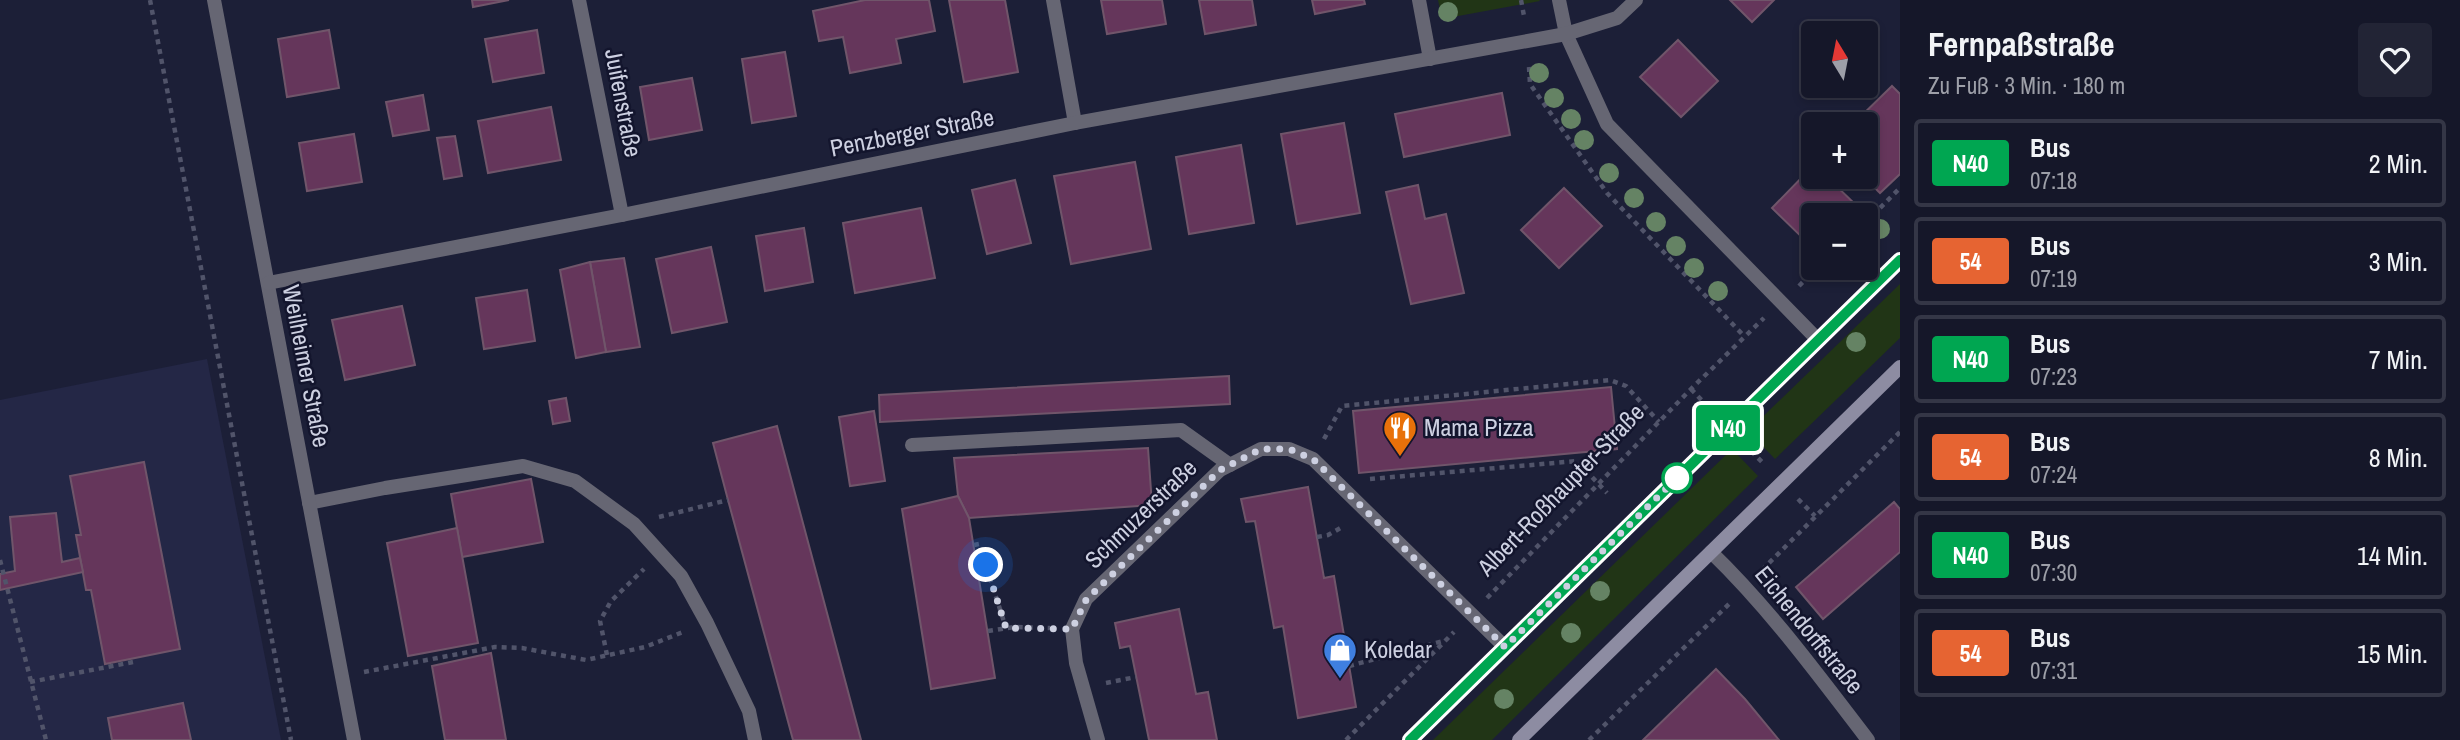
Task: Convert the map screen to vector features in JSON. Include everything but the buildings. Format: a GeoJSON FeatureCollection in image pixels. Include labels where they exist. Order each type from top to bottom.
{"type":"FeatureCollection","features":[{"type":"Feature","properties":{"kind":"main road"},"geometry":{"type":"LineString","coordinates":[[1410,740],[1900,260]]}},
{"type":"Feature","properties":{"kind":"main road"},"geometry":{"type":"LineString","coordinates":[[1519,740],[1900,367]]}},
{"type":"Feature","properties":{"kind":"street","name":"Weilheimer Straße"},"geometry":{"type":"LineString","coordinates":[[214,0],[354,740]]}},
{"type":"Feature","properties":{"kind":"street","name":"Juifenstraße"},"geometry":{"type":"LineString","coordinates":[[579,0],[622,215]]}},
{"type":"Feature","properties":{"kind":"street"},"geometry":{"type":"LineString","coordinates":[[1053,0],[1075,123]]}},
{"type":"Feature","properties":{"kind":"street"},"geometry":{"type":"LineString","coordinates":[[1419,0],[1430,59]]}},
{"type":"Feature","properties":{"kind":"street"},"geometry":{"type":"LineString","coordinates":[[1559,0],[1566,34],[1607,124],[1818,340]]}},
{"type":"Feature","properties":{"kind":"street","name":"Penzberger Straße"},"geometry":{"type":"LineString","coordinates":[[268,283],[622,215],[1075,123],[1566,34],[1617,18],[1636,0]]}},
{"type":"Feature","properties":{"kind":"street"},"geometry":{"type":"LineString","coordinates":[[912,446],[1181,430],[1230,465]]}},
{"type":"Feature","properties":{"kind":"street","name":"Schmuzerstraße"},"geometry":{"type":"LineString","coordinates":[[1072,629],[1086,600],[1220,470],[1261,449],[1289,449],[1313,459],[1505,647]]}},
{"type":"Feature","properties":{"kind":"street"},"geometry":{"type":"LineString","coordinates":[[309,503],[523,466],[575,481],[634,524],[681,576],[749,711],[755,740]]}},
{"type":"Feature","properties":{"kind":"street","name":"Eichendorffstraße"},"geometry":{"type":"LineString","coordinates":[[1711,552],[1746,587],[1868,740]]}},
{"type":"Feature","properties":{"kind":"street"},"geometry":{"type":"LineString","coordinates":[[1072,629],[1076,663],[1098,740]]}},
{"type":"Feature","properties":{"kind":"path"},"geometry":{"type":"LineString","coordinates":[[150,0],[291,740]]}},
{"type":"Feature","properties":{"kind":"path"},"geometry":{"type":"LineString","coordinates":[[1521,0],[1529,41],[1530,84],[1607,193],[1745,337]]}},
{"type":"Feature","properties":{"kind":"path"},"geometry":{"type":"LineString","coordinates":[[1878,210],[1900,188]]}},
{"type":"Feature","properties":{"kind":"path","name":"Albert-Roßhaupter-Straße"},"geometry":{"type":"LineString","coordinates":[[1346,740],[1691,389],[1781,303]]}},
{"type":"Feature","properties":{"kind":"path"},"geometry":{"type":"LineString","coordinates":[[1313,459],[1342,406],[1610,380],[1626,386],[1659,422]]}},
{"type":"Feature","properties":{"kind":"path"},"geometry":{"type":"LineString","coordinates":[[1691,389],[1815,516]]}},
{"type":"Feature","properties":{"kind":"path"},"geometry":{"type":"LineString","coordinates":[[1699,414],[1707,406]]}},
{"type":"Feature","properties":{"kind":"path"},"geometry":{"type":"LineString","coordinates":[[1589,740],[1900,432]]}},
{"type":"Feature","properties":{"kind":"path"},"geometry":{"type":"LineString","coordinates":[[1349,493],[1363,480],[1577,461],[1607,493]]}},
{"type":"Feature","properties":{"kind":"path"},"geometry":{"type":"LineString","coordinates":[[634,524],[728,500]]}},
{"type":"Feature","properties":{"kind":"path"},"geometry":{"type":"LineString","coordinates":[[974,545],[979,544],[1006,628]]}},
{"type":"Feature","properties":{"kind":"path"},"geometry":{"type":"LineString","coordinates":[[607,655],[600,621],[611,601],[660,553]]}},
{"type":"Feature","properties":{"kind":"path"},"geometry":{"type":"LineString","coordinates":[[0,560],[46,740]]}},
{"type":"Feature","properties":{"kind":"path"},"geometry":{"type":"LineString","coordinates":[[342,676],[495,647],[522,648],[586,660],[645,647],[707,623]]}},
{"type":"Feature","properties":{"kind":"path"},"geometry":{"type":"LineString","coordinates":[[988,631],[1006,628],[1072,629]]}},
{"type":"Feature","properties":{"kind":"path"},"geometry":{"type":"LineString","coordinates":[[1349,666],[1446,640]]}},
{"type":"Feature","properties":{"kind":"path"},"geometry":{"type":"LineString","coordinates":[[30,682],[133,662]]}},
{"type":"Feature","properties":{"kind":"shaded area"},"geometry":{"type":"Polygon","coordinates":[[[207,359],[281,740],[0,740],[0,400],[207,359]]]}},
{"type":"Feature","properties":{"kind":"green space"},"geometry":{"type":"Polygon","coordinates":[[[1438,0],[1539,0],[1540,1],[1442,19],[1438,0]]]}},
{"type":"Feature","properties":{"kind":"green space"},"geometry":{"type":"Polygon","coordinates":[[[1900,284],[1900,338],[1775,459],[1748,431],[1900,284]]]}},
{"type":"Feature","properties":{"kind":"green space"},"geometry":{"type":"Polygon","coordinates":[[[1732,449],[1758,476],[1492,740],[1433,740],[1732,449]]]}},
{"type":"Feature","properties":{"kind":"bus line","name":"N40"},"geometry":{"type":"LineString","coordinates":[[1410,740],[1900,260]]}},
{"type":"Feature","properties":{"kind":"place","name":"Mama Pizza"},"geometry":{"type":"Point","coordinates":[1400,458]}},
{"type":"Feature","properties":{"kind":"place","name":"Koledar"},"geometry":{"type":"Point","coordinates":[1340,680]}},
{"type":"Feature","properties":{"kind":"route"},"geometry":{"type":"LineString","coordinates":[[986,565],[1006,628],[1072,629],[1086,600],[1220,470],[1261,449],[1289,449],[1313,459],[1505,647],[1677,478]]}}]}
